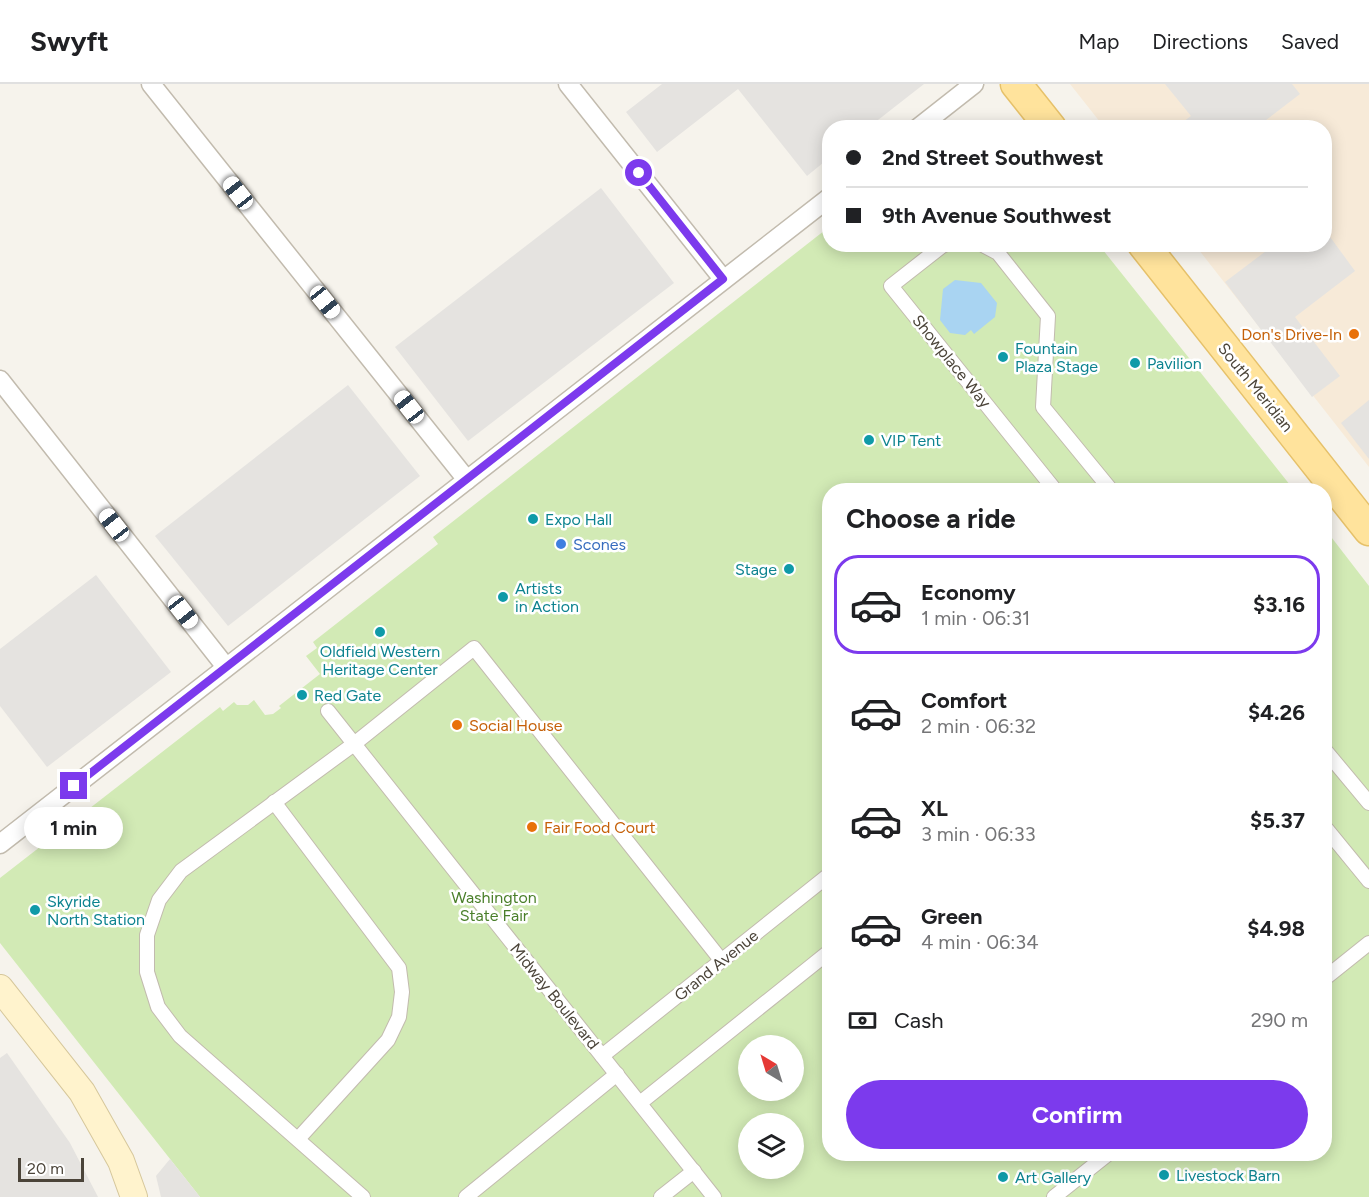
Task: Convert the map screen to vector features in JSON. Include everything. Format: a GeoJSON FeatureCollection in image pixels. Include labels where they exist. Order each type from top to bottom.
{"type":"FeatureCollection","features":[{"type":"Feature","properties":{"kind":"main road"},"geometry":{"type":"LineString","coordinates":[[1016,84],[1045,120]]}},
{"type":"Feature","properties":{"kind":"main road","name":"South Meridian"},"geometry":{"type":"LineString","coordinates":[[1149,252],[1332,483]]}},
{"type":"Feature","properties":{"kind":"main road","name":"South Meridian"},"geometry":{"type":"LineString","coordinates":[[1332,483],[1369,530]]}},
{"type":"Feature","properties":{"kind":"main road"},"geometry":{"type":"LineString","coordinates":[[0,988],[82,1092],[121,1161],[134,1197]]}},
{"type":"Feature","properties":{"kind":"street"},"geometry":{"type":"LineString","coordinates":[[151,84],[467,480]]}},
{"type":"Feature","properties":{"kind":"street"},"geometry":{"type":"LineString","coordinates":[[568,84],[723,279]]}},
{"type":"Feature","properties":{"kind":"street"},"geometry":{"type":"LineString","coordinates":[[928,120],[974,84]]}},
{"type":"Feature","properties":{"kind":"street"},"geometry":{"type":"LineString","coordinates":[[0,844],[822,203]]}},
{"type":"Feature","properties":{"kind":"street","name":"Showplace Way"},"geometry":{"type":"LineString","coordinates":[[934,252],[891,286],[1049,483]]}},
{"type":"Feature","properties":{"kind":"street"},"geometry":{"type":"LineString","coordinates":[[996,252],[1048,316],[1043,407],[1105,483]]}},
{"type":"Feature","properties":{"kind":"street"},"geometry":{"type":"LineString","coordinates":[[0,380],[226,668]]}},
{"type":"Feature","properties":{"kind":"street"},"geometry":{"type":"LineString","coordinates":[[363,1197],[180,1036],[158,1007],[147,972],[147,935],[159,900],[181,871],[354,744],[474,648],[722,960]]}},
{"type":"Feature","properties":{"kind":"street","name":"Midway Boulevard"},"geometry":{"type":"LineString","coordinates":[[328,711],[714,1197]]}},
{"type":"Feature","properties":{"kind":"street"},"geometry":{"type":"LineString","coordinates":[[1332,759],[1369,803]]}},
{"type":"Feature","properties":{"kind":"street"},"geometry":{"type":"LineString","coordinates":[[274,802],[399,968],[402,992],[399,1017],[388,1040],[298,1139]]}},
{"type":"Feature","properties":{"kind":"street"},"geometry":{"type":"LineString","coordinates":[[1332,836],[1369,881]]}},
{"type":"Feature","properties":{"kind":"street","name":"Grand Avenue"},"geometry":{"type":"LineString","coordinates":[[602,1056],[822,880]]}},
{"type":"Feature","properties":{"kind":"street"},"geometry":{"type":"LineString","coordinates":[[1332,973],[1369,943]]}},
{"type":"Feature","properties":{"kind":"street"},"geometry":{"type":"LineString","coordinates":[[640,1103],[822,957]]}},
{"type":"Feature","properties":{"kind":"street"},"geometry":{"type":"LineString","coordinates":[[466,1197],[617,1074]]}},
{"type":"Feature","properties":{"kind":"street"},"geometry":{"type":"LineString","coordinates":[[1054,1197],[1099,1161]]}},
{"type":"Feature","properties":{"kind":"street"},"geometry":{"type":"LineString","coordinates":[[661,1197],[694,1171]]}},
{"type":"Feature","properties":{"kind":"shaded area"},"geometry":{"type":"Polygon","coordinates":[[[662,84],[924,84],[878,120],[822,120],[822,164],[807,176],[738,89],[657,152],[626,112],[662,84]]]}},
{"type":"Feature","properties":{"kind":"shaded area"},"geometry":{"type":"Polygon","coordinates":[[[1070,84],[1369,84],[1369,467],[1200,252],[1332,252],[1332,120],[1098,120],[1070,84]]]}},
{"type":"Feature","properties":{"kind":"shaded area"},"geometry":{"type":"Polygon","coordinates":[[[1165,84],[1292,84],[1300,94],[1266,120],[1186,120],[1191,116],[1165,84]]]}},
{"type":"Feature","properties":{"kind":"shaded area"},"geometry":{"type":"Polygon","coordinates":[[[601,188],[674,283],[468,441],[395,347],[601,188]]]}},
{"type":"Feature","properties":{"kind":"shaded area"},"geometry":{"type":"Polygon","coordinates":[[[1332,240],[1355,271],[1295,317],[1340,376],[1312,397],[1225,282],[1265,252],[1332,252],[1332,240]]]}},
{"type":"Feature","properties":{"kind":"shaded area"},"geometry":{"type":"Polygon","coordinates":[[[348,385],[420,476],[228,626],[155,536],[348,385]]]}},
{"type":"Feature","properties":{"kind":"shaded area"},"geometry":{"type":"Polygon","coordinates":[[[1369,400],[1369,459],[1341,423],[1369,400]]]}},
{"type":"Feature","properties":{"kind":"shaded area"},"geometry":{"type":"Polygon","coordinates":[[[96,575],[171,672],[47,767],[0,706],[0,649],[96,575]]]}},
{"type":"Feature","properties":{"kind":"shaded area"},"geometry":{"type":"Polygon","coordinates":[[[7,1053],[70,1143],[98,1197],[0,1197],[0,1058],[7,1053]]]}},
{"type":"Feature","properties":{"kind":"shaded area"},"geometry":{"type":"Polygon","coordinates":[[[170,1159],[200,1197],[161,1197],[156,1176],[170,1159]]]}},
{"type":"Feature","properties":{"kind":"green space","name":"Washington State Fair"},"geometry":{"type":"Polygon","coordinates":[[[822,232],[822,252],[1105,252],[1288,483],[822,483],[822,1161],[1332,1161],[1332,538],[1369,586],[1369,1197],[200,1197],[0,943],[0,878],[220,707],[223,711],[234,702],[237,705],[248,705],[254,700],[265,715],[273,714],[281,708],[279,706],[320,674],[306,656],[317,648],[313,642],[438,544],[433,537],[822,232]]]}},
{"type":"Feature","properties":{"kind":"water"},"geometry":{"type":"Polygon","coordinates":[[[955,280],[981,283],[997,303],[995,317],[974,334],[971,330],[965,335],[950,333],[940,320],[943,289],[955,280]]]}},
{"type":"Feature","properties":{"kind":"place","name":"Don's Drive-In"},"geometry":{"type":"Point","coordinates":[1354,334]}},
{"type":"Feature","properties":{"kind":"place","name":"Fountain Plaza Stage"},"geometry":{"type":"Point","coordinates":[1003,357]}},
{"type":"Feature","properties":{"kind":"place","name":"Pavilion"},"geometry":{"type":"Point","coordinates":[1135,363]}},
{"type":"Feature","properties":{"kind":"place","name":"VIP Tent"},"geometry":{"type":"Point","coordinates":[869,440]}},
{"type":"Feature","properties":{"kind":"place","name":"Expo Hall"},"geometry":{"type":"Point","coordinates":[533,519]}},
{"type":"Feature","properties":{"kind":"place","name":"Scones"},"geometry":{"type":"Point","coordinates":[561,544]}},
{"type":"Feature","properties":{"kind":"place","name":"Stage"},"geometry":{"type":"Point","coordinates":[789,569]}},
{"type":"Feature","properties":{"kind":"place","name":"Artists in Action"},"geometry":{"type":"Point","coordinates":[503,597]}},
{"type":"Feature","properties":{"kind":"place","name":"Oldfield Western Heritage Center"},"geometry":{"type":"Point","coordinates":[380,632]}},
{"type":"Feature","properties":{"kind":"place","name":"Red Gate"},"geometry":{"type":"Point","coordinates":[302,695]}},
{"type":"Feature","properties":{"kind":"place","name":"Social House"},"geometry":{"type":"Point","coordinates":[457,725]}},
{"type":"Feature","properties":{"kind":"place","name":"Fair Food Court"},"geometry":{"type":"Point","coordinates":[532,827]}},
{"type":"Feature","properties":{"kind":"place","name":"Skyride North Station"},"geometry":{"type":"Point","coordinates":[35,910]}},
{"type":"Feature","properties":{"kind":"place","name":"Livestock Barn"},"geometry":{"type":"Point","coordinates":[1164,1175]}},
{"type":"Feature","properties":{"kind":"place","name":"Art Gallery"},"geometry":{"type":"Point","coordinates":[1003,1177]}},
{"type":"Feature","properties":{"kind":"route"},"geometry":{"type":"LineString","coordinates":[[74,786],[723,279],[639,173]]}}]}
